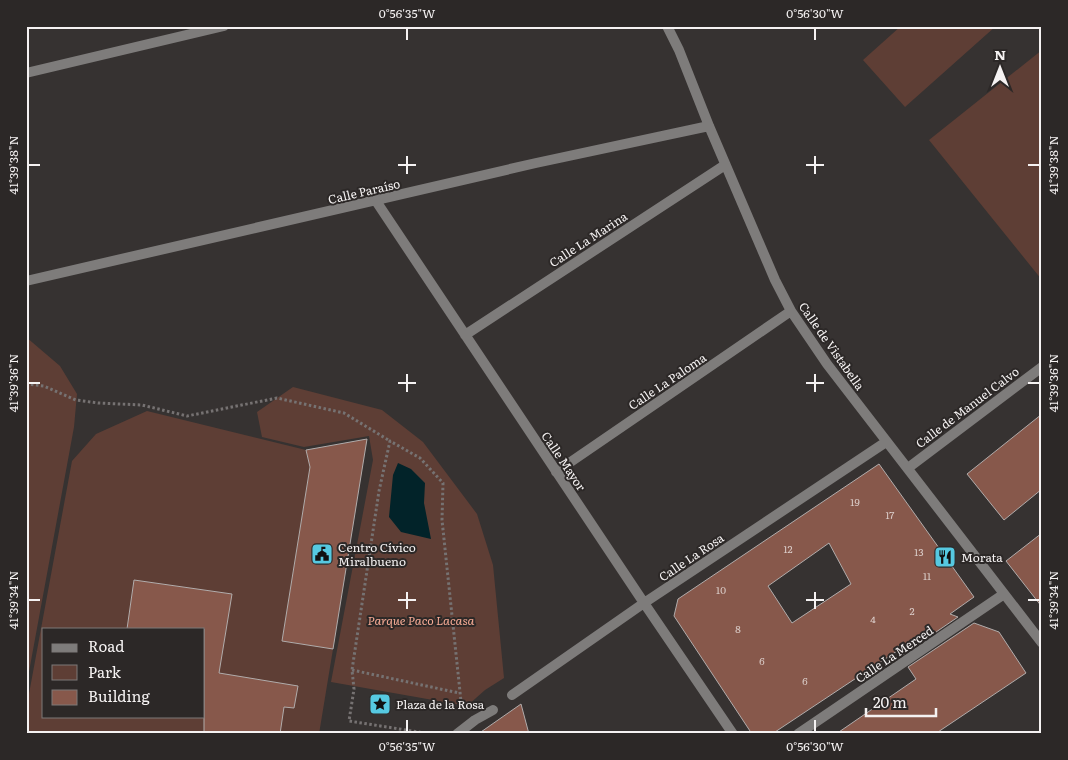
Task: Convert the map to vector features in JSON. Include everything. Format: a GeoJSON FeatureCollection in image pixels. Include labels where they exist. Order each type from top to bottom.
{"type":"FeatureCollection","features":[{"type":"Feature","properties":{"kind":"street"},"geometry":{"type":"LineString","coordinates":[[26,73],[224,26]]}},
{"type":"Feature","properties":{"kind":"street","name":"Calle de Vistabella"},"geometry":{"type":"LineString","coordinates":[[667,26],[775,280],[791,311],[827,364],[1042,643]]}},
{"type":"Feature","properties":{"kind":"street","name":"Calle Paraíso"},"geometry":{"type":"LineString","coordinates":[[26,281],[536,163],[708,126]]}},
{"type":"Feature","properties":{"kind":"street","name":"Calle La Marina"},"geometry":{"type":"LineString","coordinates":[[465,335],[725,164]]}},
{"type":"Feature","properties":{"kind":"street","name":"Calle Mayor"},"geometry":{"type":"LineString","coordinates":[[376,201],[733,734]]}},
{"type":"Feature","properties":{"kind":"street","name":"Calle La Paloma"},"geometry":{"type":"LineString","coordinates":[[556,472],[791,311]]}},
{"type":"Feature","properties":{"kind":"street","name":"Calle de Manuel Calvo"},"geometry":{"type":"LineString","coordinates":[[908,468],[1042,367]]}},
{"type":"Feature","properties":{"kind":"street","name":"Calle La Rosa"},"geometry":{"type":"LineString","coordinates":[[512,695],[644,603],[886,442]]}},
{"type":"Feature","properties":{"kind":"street","name":"Calle La Merced"},"geometry":{"type":"LineString","coordinates":[[798,734],[1004,594]]}},
{"type":"Feature","properties":{"kind":"street"},"geometry":{"type":"LineString","coordinates":[[457,734],[475,720],[493,710]]}},
{"type":"Feature","properties":{"kind":"path"},"geometry":{"type":"LineString","coordinates":[[26,384],[44,386],[76,400],[142,405],[187,416],[277,398],[344,412],[420,458],[443,484],[442,520],[461,710],[475,720]]}},
{"type":"Feature","properties":{"kind":"path"},"geometry":{"type":"LineString","coordinates":[[390,441],[379,491],[352,670],[354,689],[350,720],[430,734]]}},
{"type":"Feature","properties":{"kind":"path"},"geometry":{"type":"LineString","coordinates":[[352,670],[460,693]]}},
{"type":"Feature","properties":{"kind":"green space"},"geometry":{"type":"Polygon","coordinates":[[[901,26],[996,26],[905,107],[863,60],[901,26]]]}},
{"type":"Feature","properties":{"kind":"green space"},"geometry":{"type":"Polygon","coordinates":[[[1042,50],[1042,280],[929,140],[1042,50]]]}},
{"type":"Feature","properties":{"kind":"green space"},"geometry":{"type":"Polygon","coordinates":[[[26,337],[60,366],[77,394],[74,427],[26,688],[26,337]]]}},
{"type":"Feature","properties":{"kind":"green space","name":"Parque Paco Lacasa"},"geometry":{"type":"Polygon","coordinates":[[[293,387],[382,410],[423,442],[477,514],[493,565],[504,678],[485,690],[467,706],[331,682],[373,460],[369,436],[304,447],[262,437],[257,412],[293,387]]]}},
{"type":"Feature","properties":{"kind":"green space"},"geometry":{"type":"Polygon","coordinates":[[[147,411],[306,450],[310,467],[282,641],[333,649],[319,734],[26,734],[26,710],[72,461],[96,434],[147,411]]]}},
{"type":"Feature","properties":{"kind":"water"},"geometry":{"type":"Polygon","coordinates":[[[398,463],[411,469],[425,483],[424,503],[431,539],[401,532],[389,517],[393,475],[398,463]]]}},
{"type":"Feature","properties":{"kind":"building"},"geometry":{"type":"Polygon","coordinates":[[[1042,414],[1042,489],[1004,520],[967,474],[1042,414]]]}},
{"type":"Feature","properties":{"kind":"building","name":"Centro Cívico Miralbueno"},"geometry":{"type":"Polygon","coordinates":[[[367,439],[333,649],[282,641],[310,467],[306,450],[367,439]]]}},
{"type":"Feature","properties":{"kind":"building"},"geometry":{"type":"Polygon","coordinates":[[[879,464],[974,597],[950,614],[958,617],[901,656],[897,651],[772,734],[752,734],[674,616],[678,599],[879,464]],[[829,543],[768,586],[792,623],[851,584],[829,543]]]}},
{"type":"Feature","properties":{"kind":"building"},"geometry":{"type":"Polygon","coordinates":[[[1042,533],[1042,607],[1006,561],[1042,533]]]}},
{"type":"Feature","properties":{"kind":"building"},"geometry":{"type":"Polygon","coordinates":[[[134,580],[232,594],[219,673],[298,686],[294,708],[284,707],[280,734],[204,734],[205,628],[127,628],[134,580]]]}},
{"type":"Feature","properties":{"kind":"building"},"geometry":{"type":"Polygon","coordinates":[[[974,623],[999,632],[1026,673],[935,734],[836,734],[916,679],[908,667],[974,623]]]}},
{"type":"Feature","properties":{"kind":"building"},"geometry":{"type":"Polygon","coordinates":[[[521,704],[529,734],[478,734],[521,704]]]}},
{"type":"Feature","properties":{"kind":"place","name":"Centro Cívico Miralbueno"},"geometry":{"type":"Point","coordinates":[322,554]}},
{"type":"Feature","properties":{"kind":"place","name":"Morata"},"geometry":{"type":"Point","coordinates":[945,557]}},
{"type":"Feature","properties":{"kind":"place","name":"Plaza de la Rosa"},"geometry":{"type":"Point","coordinates":[380,704]}}]}
